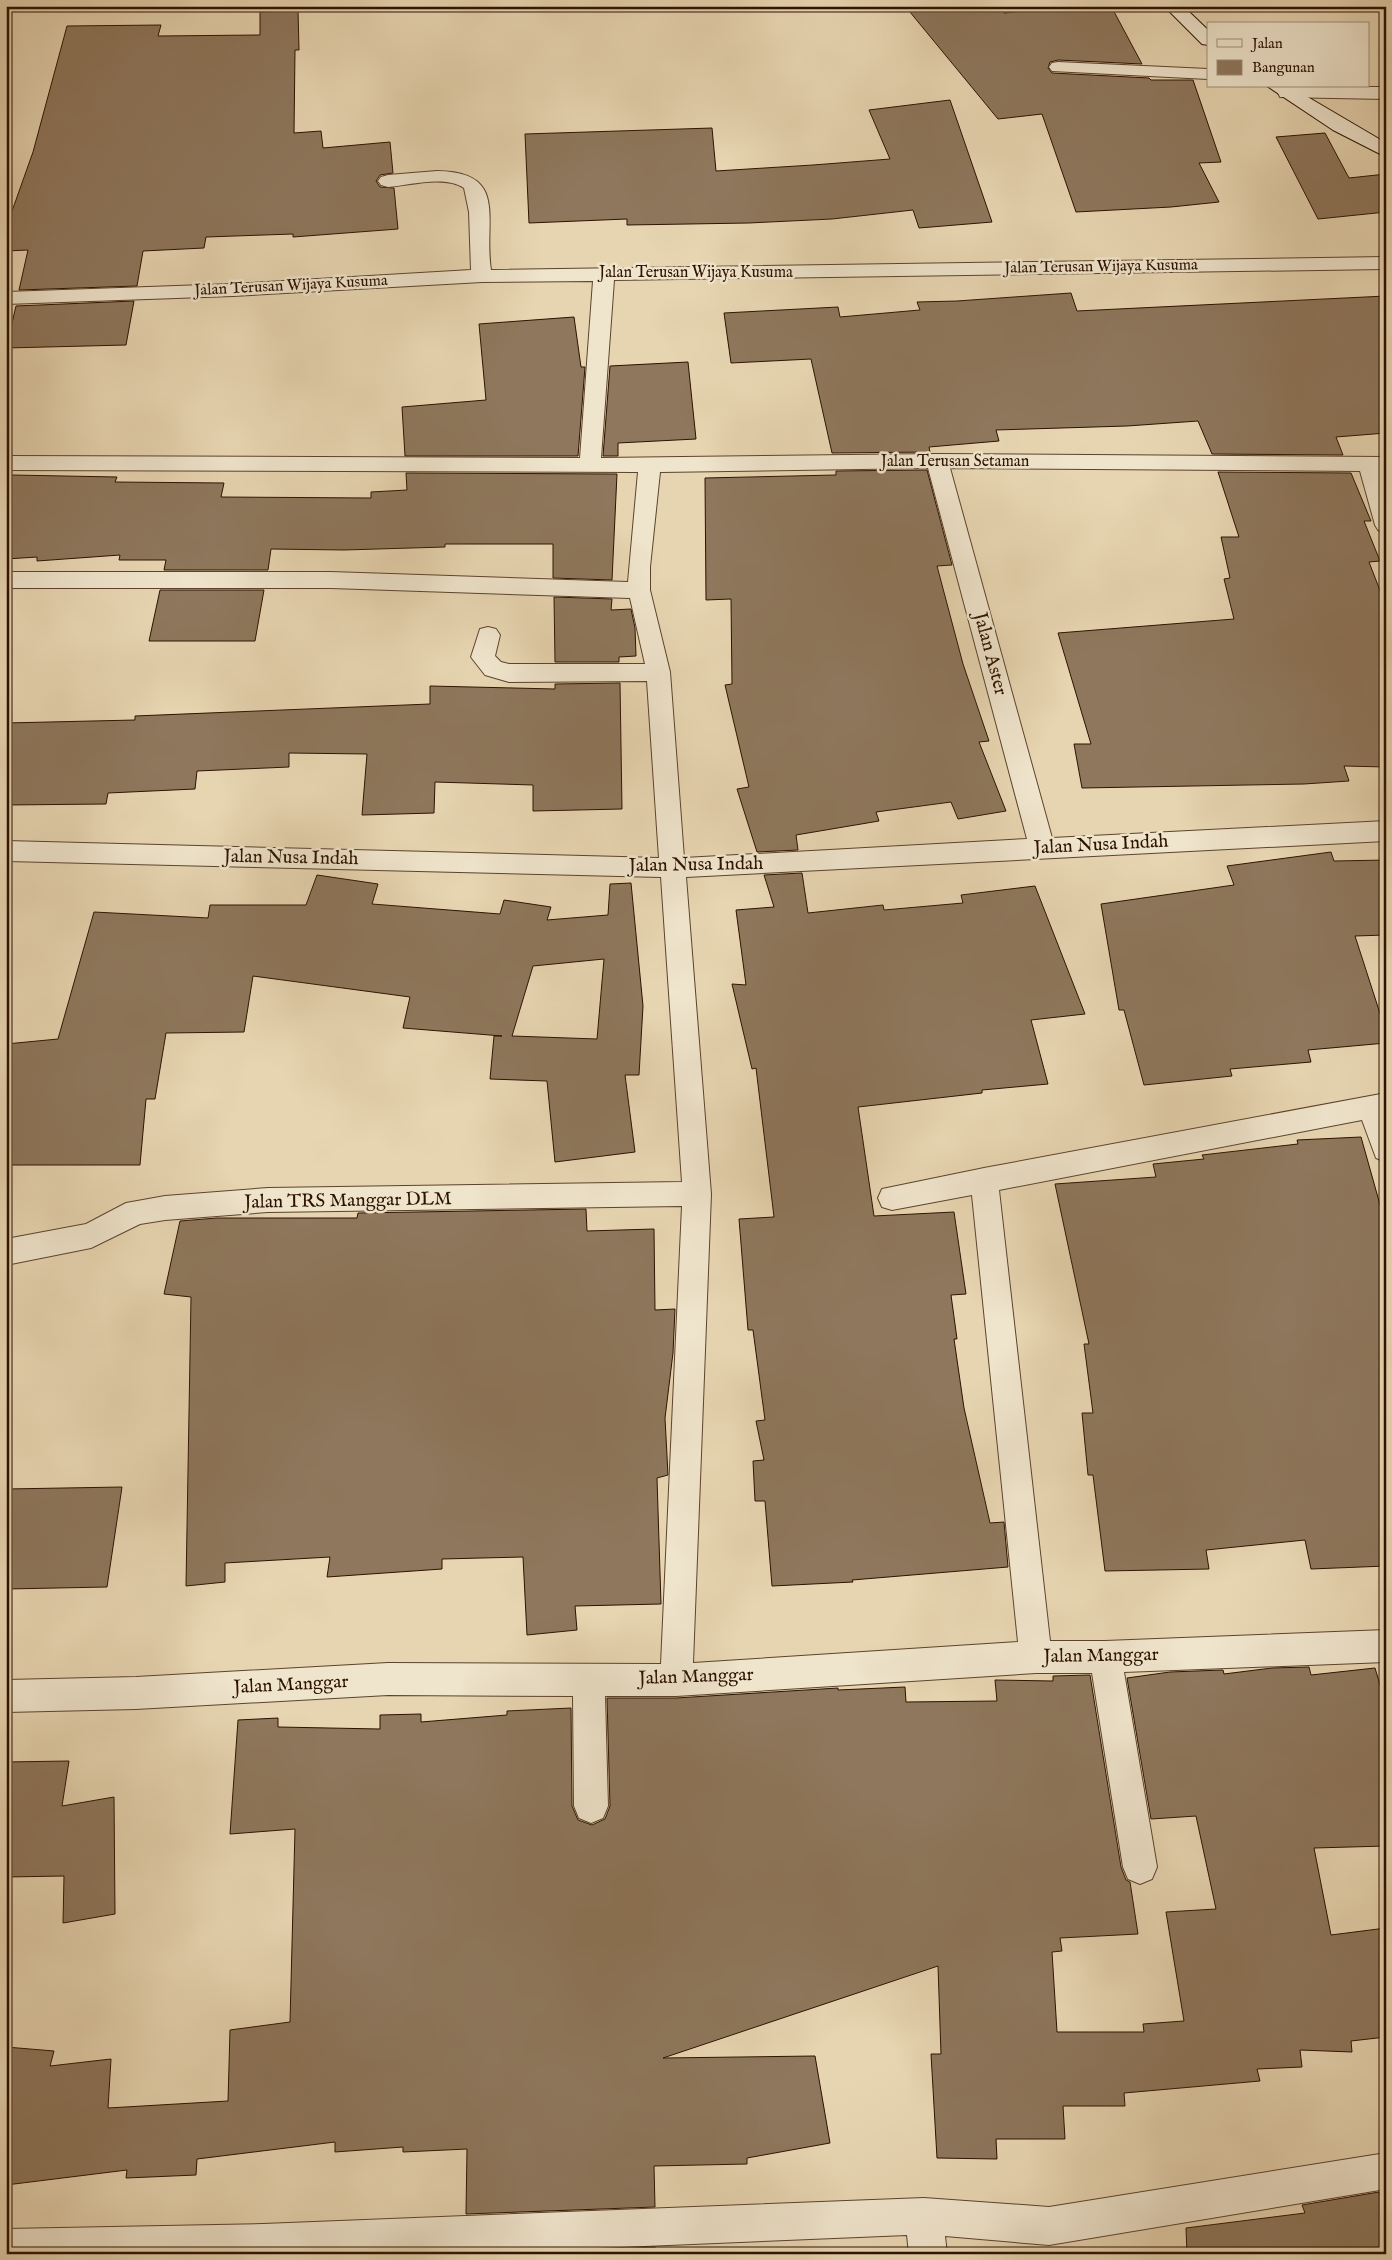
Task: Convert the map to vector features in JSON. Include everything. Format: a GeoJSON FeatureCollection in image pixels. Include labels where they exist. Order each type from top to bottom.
{"type":"FeatureCollection","features":[{"type":"Feature","properties":{"kind":"street"},"geometry":{"type":"LineString","coordinates":[[1173,6],[1207,39]]}},
{"type":"Feature","properties":{"kind":"street"},"geometry":{"type":"LineString","coordinates":[[1058,67],[1207,74]]}},
{"type":"Feature","properties":{"kind":"street"},"geometry":{"type":"LineString","coordinates":[[1282,90],[1386,93]]}},
{"type":"Feature","properties":{"kind":"street"},"geometry":{"type":"LineString","coordinates":[[1282,90],[1340,126],[1386,151]]}},
{"type":"Feature","properties":{"kind":"street"},"geometry":{"type":"LineString","coordinates":[[388,181],[446,178],[467,180],[472,184],[478,203],[479,253],[482,276]]}},
{"type":"Feature","properties":{"kind":"street","name":"Jalan Terusan Wijaya Kusuma"},"geometry":{"type":"LineString","coordinates":[[6,298],[233,290],[482,276],[1386,263]]}},
{"type":"Feature","properties":{"kind":"street"},"geometry":{"type":"LineString","coordinates":[[590,463],[604,273]]}},
{"type":"Feature","properties":{"kind":"street","name":"Jalan Terusan Setaman"},"geometry":{"type":"LineString","coordinates":[[6,463],[590,463],[650,465],[937,461],[1377,464]]}},
{"type":"Feature","properties":{"kind":"street","name":"Jalan Aster"},"geometry":{"type":"LineString","coordinates":[[937,461],[1042,848]]}},
{"type":"Feature","properties":{"kind":"street"},"geometry":{"type":"LineString","coordinates":[[1377,464],[1386,525]]}},
{"type":"Feature","properties":{"kind":"street"},"geometry":{"type":"LineString","coordinates":[[650,465],[638,567],[639,590],[646,613],[658,672],[697,1194],[676,1680]]}},
{"type":"Feature","properties":{"kind":"street"},"geometry":{"type":"LineString","coordinates":[[6,580],[332,580],[639,590]]}},
{"type":"Feature","properties":{"kind":"street"},"geometry":{"type":"LineString","coordinates":[[488,635],[483,657],[493,669],[509,673],[658,672]]}},
{"type":"Feature","properties":{"kind":"street","name":"Jalan Nusa Indah"},"geometry":{"type":"LineString","coordinates":[[6,850],[673,868],[1279,835],[1386,832]]}},
{"type":"Feature","properties":{"kind":"street"},"geometry":{"type":"LineString","coordinates":[[892,1198],[1378,1105],[1386,1150]]}},
{"type":"Feature","properties":{"kind":"street"},"geometry":{"type":"LineString","coordinates":[[984,1180],[1036,1657]]}},
{"type":"Feature","properties":{"kind":"street","name":"Jalan TRS Manggar DLM"},"geometry":{"type":"LineString","coordinates":[[6,1252],[91,1236],[136,1212],[164,1208],[268,1200],[465,1199],[697,1194]]}},
{"type":"Feature","properties":{"kind":"street","name":"Jalan Manggar"},"geometry":{"type":"LineString","coordinates":[[6,1696],[136,1693],[388,1680],[676,1680],[1036,1657],[1104,1657],[1386,1646]]}},
{"type":"Feature","properties":{"kind":"street"},"geometry":{"type":"LineString","coordinates":[[1104,1657],[1140,1867]]}},
{"type":"Feature","properties":{"kind":"street"},"geometry":{"type":"LineString","coordinates":[[589,1679],[591,1806]]}},
{"type":"Feature","properties":{"kind":"street"},"geometry":{"type":"LineString","coordinates":[[6,2248],[263,2243],[924,2216],[1050,2226],[1386,2171]]}},
{"type":"Feature","properties":{"kind":"street"},"geometry":{"type":"LineString","coordinates":[[924,2216],[928,2254]]}},
{"type":"Feature","properties":{"kind":"building"},"geometry":{"type":"Polygon","coordinates":[[[905,6],[998,6],[1004,13],[1073,6],[1111,6],[1142,64],[1058,60],[1050,62],[1048,68],[1052,73],[1149,78],[1151,80],[1193,80],[1221,162],[1199,163],[1219,202],[1171,207],[1076,212],[1042,114],[998,119],[905,6]]]}},
{"type":"Feature","properties":{"kind":"building"},"geometry":{"type":"Polygon","coordinates":[[[298,10],[299,50],[295,50],[294,133],[321,131],[323,148],[390,142],[393,173],[380,175],[376,181],[380,187],[394,188],[398,229],[293,237],[293,234],[206,237],[204,248],[143,251],[137,286],[19,290],[28,250],[6,251],[6,228],[33,152],[67,26],[161,25],[158,36],[260,35],[260,12],[298,10]]]}},
{"type":"Feature","properties":{"kind":"building"},"geometry":{"type":"Polygon","coordinates":[[[950,100],[992,222],[919,228],[913,210],[832,219],[749,223],[627,225],[627,219],[529,223],[525,134],[712,128],[716,171],[890,159],[869,110],[950,100]]]}},
{"type":"Feature","properties":{"kind":"building"},"geometry":{"type":"Polygon","coordinates":[[[1325,133],[1349,178],[1386,174],[1386,212],[1318,219],[1276,137],[1325,133]]]}},
{"type":"Feature","properties":{"kind":"building"},"geometry":{"type":"Polygon","coordinates":[[[1071,293],[1077,311],[1386,296],[1386,433],[1336,437],[1343,455],[1212,454],[1198,421],[1127,426],[996,430],[999,441],[929,447],[930,452],[832,453],[811,359],[731,363],[724,313],[838,307],[840,317],[920,310],[917,302],[1071,293]]]}},
{"type":"Feature","properties":{"kind":"building"},"geometry":{"type":"Polygon","coordinates":[[[134,301],[126,345],[6,348],[16,306],[134,301]]]}},
{"type":"Feature","properties":{"kind":"building"},"geometry":{"type":"Polygon","coordinates":[[[574,317],[581,367],[585,367],[578,456],[405,456],[402,407],[486,400],[479,324],[574,317]]]}},
{"type":"Feature","properties":{"kind":"building"},"geometry":{"type":"Polygon","coordinates":[[[688,362],[696,439],[618,443],[618,456],[603,456],[610,366],[688,362]]]}},
{"type":"Feature","properties":{"kind":"building"},"geometry":{"type":"Polygon","coordinates":[[[927,470],[952,565],[937,566],[963,664],[989,741],[979,742],[1006,811],[958,819],[951,802],[876,812],[879,821],[796,835],[798,850],[757,852],[737,789],[749,787],[725,685],[732,684],[731,599],[706,600],[705,478],[836,475],[836,471],[927,470]]]}},
{"type":"Feature","properties":{"kind":"building"},"geometry":{"type":"Polygon","coordinates":[[[1218,472],[1351,473],[1371,521],[1364,521],[1380,561],[1369,562],[1386,606],[1386,767],[1344,766],[1349,781],[1304,784],[1082,788],[1074,744],[1091,744],[1058,633],[1234,619],[1224,579],[1230,578],[1221,537],[1239,537],[1218,472]]]}},
{"type":"Feature","properties":{"kind":"building"},"geometry":{"type":"Polygon","coordinates":[[[406,473],[617,474],[612,580],[553,578],[553,544],[445,544],[445,547],[344,550],[271,549],[268,570],[164,570],[166,560],[119,560],[120,555],[37,561],[37,557],[6,559],[6,492],[12,475],[117,477],[115,482],[224,483],[221,497],[371,498],[371,492],[407,490],[406,473]]]}},
{"type":"Feature","properties":{"kind":"building"},"geometry":{"type":"Polygon","coordinates":[[[160,590],[264,590],[255,641],[149,641],[160,590]]]}},
{"type":"Feature","properties":{"kind":"building"},"geometry":{"type":"Polygon","coordinates":[[[554,597],[612,599],[611,610],[631,609],[635,628],[636,656],[619,657],[619,662],[555,662],[554,597]]]}},
{"type":"Feature","properties":{"kind":"building"},"geometry":{"type":"Polygon","coordinates":[[[620,683],[622,809],[533,811],[533,785],[435,782],[434,813],[362,815],[367,754],[289,753],[289,767],[197,771],[195,789],[108,793],[106,804],[6,805],[6,723],[135,720],[135,716],[430,704],[430,686],[555,689],[555,684],[620,683]]]}},
{"type":"Feature","properties":{"kind":"building"},"geometry":{"type":"Polygon","coordinates":[[[1331,852],[1334,861],[1386,860],[1386,935],[1355,936],[1386,1032],[1386,1043],[1308,1050],[1311,1062],[1230,1069],[1232,1076],[1144,1085],[1124,1010],[1119,1010],[1101,904],[1234,885],[1227,866],[1331,852]]]}},
{"type":"Feature","properties":{"kind":"building"},"geometry":{"type":"Polygon","coordinates":[[[802,873],[808,913],[883,905],[884,910],[963,903],[961,895],[1035,886],[1085,1014],[1031,1020],[1048,1084],[982,1090],[982,1093],[858,1107],[874,1216],[954,1212],[966,1294],[951,1295],[957,1339],[954,1339],[964,1408],[990,1523],[1004,1522],[1008,1567],[852,1580],[853,1582],[772,1586],[765,1501],[755,1501],[753,1461],[764,1460],[756,1421],[765,1420],[753,1330],[748,1330],[739,1219],[774,1217],[756,1068],[752,1069],[732,984],[746,985],[736,910],[774,907],[764,875],[802,873]]]}},
{"type":"Feature","properties":{"kind":"building"},"geometry":{"type":"Polygon","coordinates":[[[317,875],[378,884],[372,904],[500,914],[504,900],[551,907],[547,920],[608,915],[610,884],[631,883],[643,1006],[639,1075],[625,1075],[635,1152],[555,1162],[547,1081],[490,1079],[494,1036],[502,1036],[403,1028],[410,997],[253,976],[244,1032],[166,1033],[155,1099],[146,1099],[140,1165],[6,1165],[6,1044],[58,1039],[94,912],[208,918],[210,905],[306,905],[317,875]],[[604,959],[533,966],[512,1036],[597,1039],[604,959]]]}},
{"type":"Feature","properties":{"kind":"building"},"geometry":{"type":"Polygon","coordinates":[[[1361,1137],[1386,1226],[1386,1566],[1311,1569],[1305,1540],[1206,1550],[1209,1569],[1105,1571],[1093,1475],[1088,1475],[1082,1413],[1093,1413],[1084,1344],[1089,1344],[1055,1184],[1156,1177],[1153,1164],[1204,1159],[1202,1155],[1298,1144],[1297,1140],[1361,1137]]]}},
{"type":"Feature","properties":{"kind":"building"},"geometry":{"type":"Polygon","coordinates":[[[586,1209],[587,1231],[654,1229],[655,1310],[675,1309],[673,1353],[665,1418],[668,1475],[657,1478],[661,1604],[575,1606],[577,1630],[527,1635],[523,1557],[442,1559],[442,1569],[327,1577],[330,1557],[225,1563],[225,1582],[186,1586],[191,1297],[164,1294],[180,1221],[217,1218],[357,1218],[358,1213],[586,1209]]]}},
{"type":"Feature","properties":{"kind":"building"},"geometry":{"type":"Polygon","coordinates":[[[122,1487],[107,1587],[6,1589],[6,1489],[122,1487]]]}},
{"type":"Feature","properties":{"kind":"building"},"geometry":{"type":"Polygon","coordinates":[[[1309,1667],[1311,1675],[1375,1668],[1386,1705],[1386,1846],[1314,1848],[1331,1935],[1386,1928],[1386,2037],[1351,2041],[1352,2052],[1300,2050],[1302,2067],[1257,2069],[1260,2081],[1124,2093],[1125,2106],[1063,2106],[1065,2139],[996,2139],[997,2159],[937,2158],[931,2054],[941,2054],[938,1966],[663,2058],[815,2056],[830,2143],[747,2158],[747,2164],[654,2166],[655,2207],[466,2214],[467,2149],[403,2152],[403,2147],[335,2152],[335,2142],[197,2159],[196,2175],[126,2178],[127,2170],[6,2185],[6,2047],[54,2051],[50,2066],[111,2059],[108,2108],[228,2101],[230,2030],[290,2022],[295,1829],[230,1834],[238,1720],[278,1718],[278,1727],[380,1729],[380,1715],[421,1714],[421,1722],[507,1715],[507,1711],[571,1708],[572,1806],[578,1820],[592,1825],[605,1819],[610,1806],[607,1698],[676,1698],[838,1688],[838,1690],[905,1687],[906,1702],[997,1701],[995,1680],[1053,1681],[1053,1676],[1090,1675],[1121,1867],[1126,1880],[1130,1882],[1138,1934],[1060,1938],[1062,1951],[1052,1952],[1057,2032],[1144,2032],[1143,2024],[1184,2021],[1166,1912],[1216,1909],[1196,1816],[1151,1819],[1127,1678],[1170,1672],[1223,1670],[1224,1674],[1272,1668],[1309,1667]]]}},
{"type":"Feature","properties":{"kind":"building"},"geometry":{"type":"Polygon","coordinates":[[[69,1761],[62,1806],[114,1797],[115,1914],[63,1923],[64,1876],[6,1877],[6,1762],[69,1761]]]}},
{"type":"Feature","properties":{"kind":"building"},"geometry":{"type":"Polygon","coordinates":[[[1379,2192],[1386,2215],[1386,2254],[1187,2254],[1186,2228],[1305,2213],[1302,2205],[1379,2192]]]}},
{"type":"Feature","properties":{"kind":"building"},"geometry":{"type":"Polygon","coordinates":[[[655,2247],[656,2254],[505,2254],[655,2247]]]}}]}
